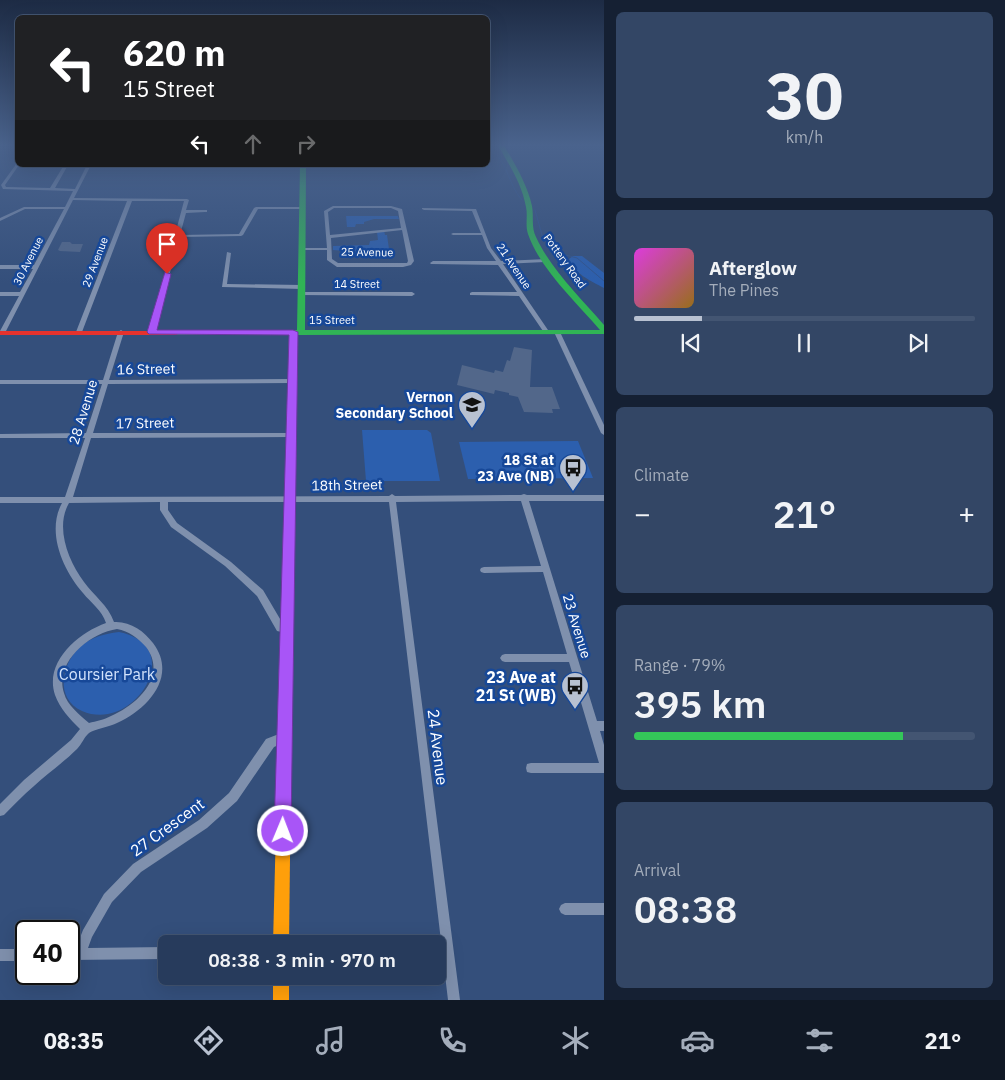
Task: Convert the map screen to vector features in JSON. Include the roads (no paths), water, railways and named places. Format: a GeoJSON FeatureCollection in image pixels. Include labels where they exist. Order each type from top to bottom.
{"type":"FeatureCollection","features":[{"type":"Feature","properties":{"kind":"street","name":"30 Avenue"},"geometry":{"type":"LineString","coordinates":[[1,333],[77,191]]}},
{"type":"Feature","properties":{"kind":"street"},"geometry":{"type":"LineString","coordinates":[[281,935],[292,381],[302,290],[303,191]]}},
{"type":"Feature","properties":{"kind":"street","name":"Pottery Road"},"geometry":{"type":"LineString","coordinates":[[525,191],[530,208],[529,230],[545,260],[604,331]]}},
{"type":"Feature","properties":{"kind":"street"},"geometry":{"type":"LineString","coordinates":[[73,199],[187,200],[152,332]]}},
{"type":"Feature","properties":{"kind":"street","name":"29 Avenue"},"geometry":{"type":"LineString","coordinates":[[80,332],[130,199]]}},
{"type":"Feature","properties":{"kind":"street","name":"25 Avenue"},"geometry":{"type":"LineString","coordinates":[[333,207],[397,208],[400,210],[404,229],[412,261],[409,264],[337,264],[330,260],[326,210],[333,207]]}},
{"type":"Feature","properties":{"kind":"street"},"geometry":{"type":"LineString","coordinates":[[0,220],[24,208],[68,208]]}},
{"type":"Feature","properties":{"kind":"street"},"geometry":{"type":"LineString","coordinates":[[177,236],[241,235],[256,208],[303,208]]}},
{"type":"Feature","properties":{"kind":"street","name":"21 Avenue"},"geometry":{"type":"LineString","coordinates":[[424,209],[474,210],[483,234],[500,263],[521,294],[552,332],[604,433]]}},
{"type":"Feature","properties":{"kind":"street"},"geometry":{"type":"LineString","coordinates":[[184,212],[205,211]]}},
{"type":"Feature","properties":{"kind":"street","name":"25 Avenue"},"geometry":{"type":"LineString","coordinates":[[329,237],[347,236],[384,229],[404,229]]}},
{"type":"Feature","properties":{"kind":"street"},"geometry":{"type":"LineString","coordinates":[[453,234],[483,234]]}},
{"type":"Feature","properties":{"kind":"street","name":"25 Avenue"},"geometry":{"type":"LineString","coordinates":[[303,249],[330,249]]}},
{"type":"Feature","properties":{"kind":"street","name":"14 Street"},"geometry":{"type":"LineString","coordinates":[[229,253],[224,286],[412,294]]}},
{"type":"Feature","properties":{"kind":"street"},"geometry":{"type":"LineString","coordinates":[[433,263],[500,263],[545,260]]}},
{"type":"Feature","properties":{"kind":"street"},"geometry":{"type":"LineString","coordinates":[[0,267],[37,267]]}},
{"type":"Feature","properties":{"kind":"street"},"geometry":{"type":"LineString","coordinates":[[0,294],[22,294]]}},
{"type":"Feature","properties":{"kind":"street"},"geometry":{"type":"LineString","coordinates":[[472,294],[521,294]]}},
{"type":"Feature","properties":{"kind":"street"},"geometry":{"type":"LineString","coordinates":[[593,318],[604,324]]}},
{"type":"Feature","properties":{"kind":"street","name":"15 Street"},"geometry":{"type":"LineString","coordinates":[[1,333],[604,331]]}},
{"type":"Feature","properties":{"kind":"street","name":"28 Avenue"},"geometry":{"type":"LineString","coordinates":[[111,625],[108,613],[81,586],[70,568],[62,547],[59,528],[63,507],[68,500],[121,332]]}},
{"type":"Feature","properties":{"kind":"street","name":"16 Street"},"geometry":{"type":"LineString","coordinates":[[0,382],[292,381]]}},
{"type":"Feature","properties":{"kind":"street","name":"17 Street"},"geometry":{"type":"LineString","coordinates":[[0,436],[291,435]]}},
{"type":"Feature","properties":{"kind":"street","name":"18th Street"},"geometry":{"type":"LineString","coordinates":[[0,500],[392,497],[604,498]]}},
{"type":"Feature","properties":{"kind":"street","name":"24 Avenue"},"geometry":{"type":"LineString","coordinates":[[392,497],[454,1000]]}},
{"type":"Feature","properties":{"kind":"street","name":"23 Avenue"},"geometry":{"type":"LineString","coordinates":[[524,497],[604,762]]}},
{"type":"Feature","properties":{"kind":"street"},"geometry":{"type":"LineString","coordinates":[[164,499],[164,510],[174,524],[243,577],[260,593],[280,628],[286,629]]}},
{"type":"Feature","properties":{"kind":"street"},"geometry":{"type":"LineString","coordinates":[[484,570],[545,569]]}},
{"type":"Feature","properties":{"kind":"street"},"geometry":{"type":"LineString","coordinates":[[0,812],[28,784],[75,744],[87,728],[104,725],[140,703],[153,688],[158,674],[157,657],[149,642],[133,629],[111,625],[92,634],[76,646],[65,660],[59,675],[59,692],[70,712],[87,728]]}},
{"type":"Feature","properties":{"kind":"street"},"geometry":{"type":"LineString","coordinates":[[505,658],[572,658]]}},
{"type":"Feature","properties":{"kind":"street"},"geometry":{"type":"LineString","coordinates":[[593,726],[604,726]]}},
{"type":"Feature","properties":{"kind":"street","name":"27 Crescent"},"geometry":{"type":"LineString","coordinates":[[80,945],[108,898],[137,868],[203,824],[232,797],[270,743],[284,737]]}},
{"type":"Feature","properties":{"kind":"street"},"geometry":{"type":"LineString","coordinates":[[530,768],[604,768]]}},
{"type":"Feature","properties":{"kind":"street"},"geometry":{"type":"LineString","coordinates":[[566,909],[604,909]]}},
{"type":"Feature","properties":{"kind":"street"},"geometry":{"type":"LineString","coordinates":[[80,954],[158,953]]}},
{"type":"Feature","properties":{"kind":"street"},"geometry":{"type":"LineString","coordinates":[[0,955],[15,955]]}},
{"type":"Feature","properties":{"kind":"street"},"geometry":{"type":"LineString","coordinates":[[281,985],[281,1000]]}},
{"type":"Feature","properties":{"kind":"waterway"},"geometry":{"type":"LineString","coordinates":[[516,191],[522,200]]}},
{"type":"Feature","properties":{"kind":"waterway"},"geometry":{"type":"LineString","coordinates":[[535,210],[542,235],[549,246],[558,253],[577,258],[604,281]]}},
{"type":"Feature","properties":{"kind":"place","name":"Vernon Secondary School"},"geometry":{"type":"Point","coordinates":[472,429]}},
{"type":"Feature","properties":{"kind":"place","name":"18 St at 23 Ave (NB)"},"geometry":{"type":"Point","coordinates":[573,492]}},
{"type":"Feature","properties":{"kind":"place","name":"23 Ave at 21 St (WB)"},"geometry":{"type":"Point","coordinates":[575,710]}},
{"type":"Feature","properties":{"kind":"park label","name":"Coursier Park"},"geometry":{"type":"Point","coordinates":[107,674]}}]}
